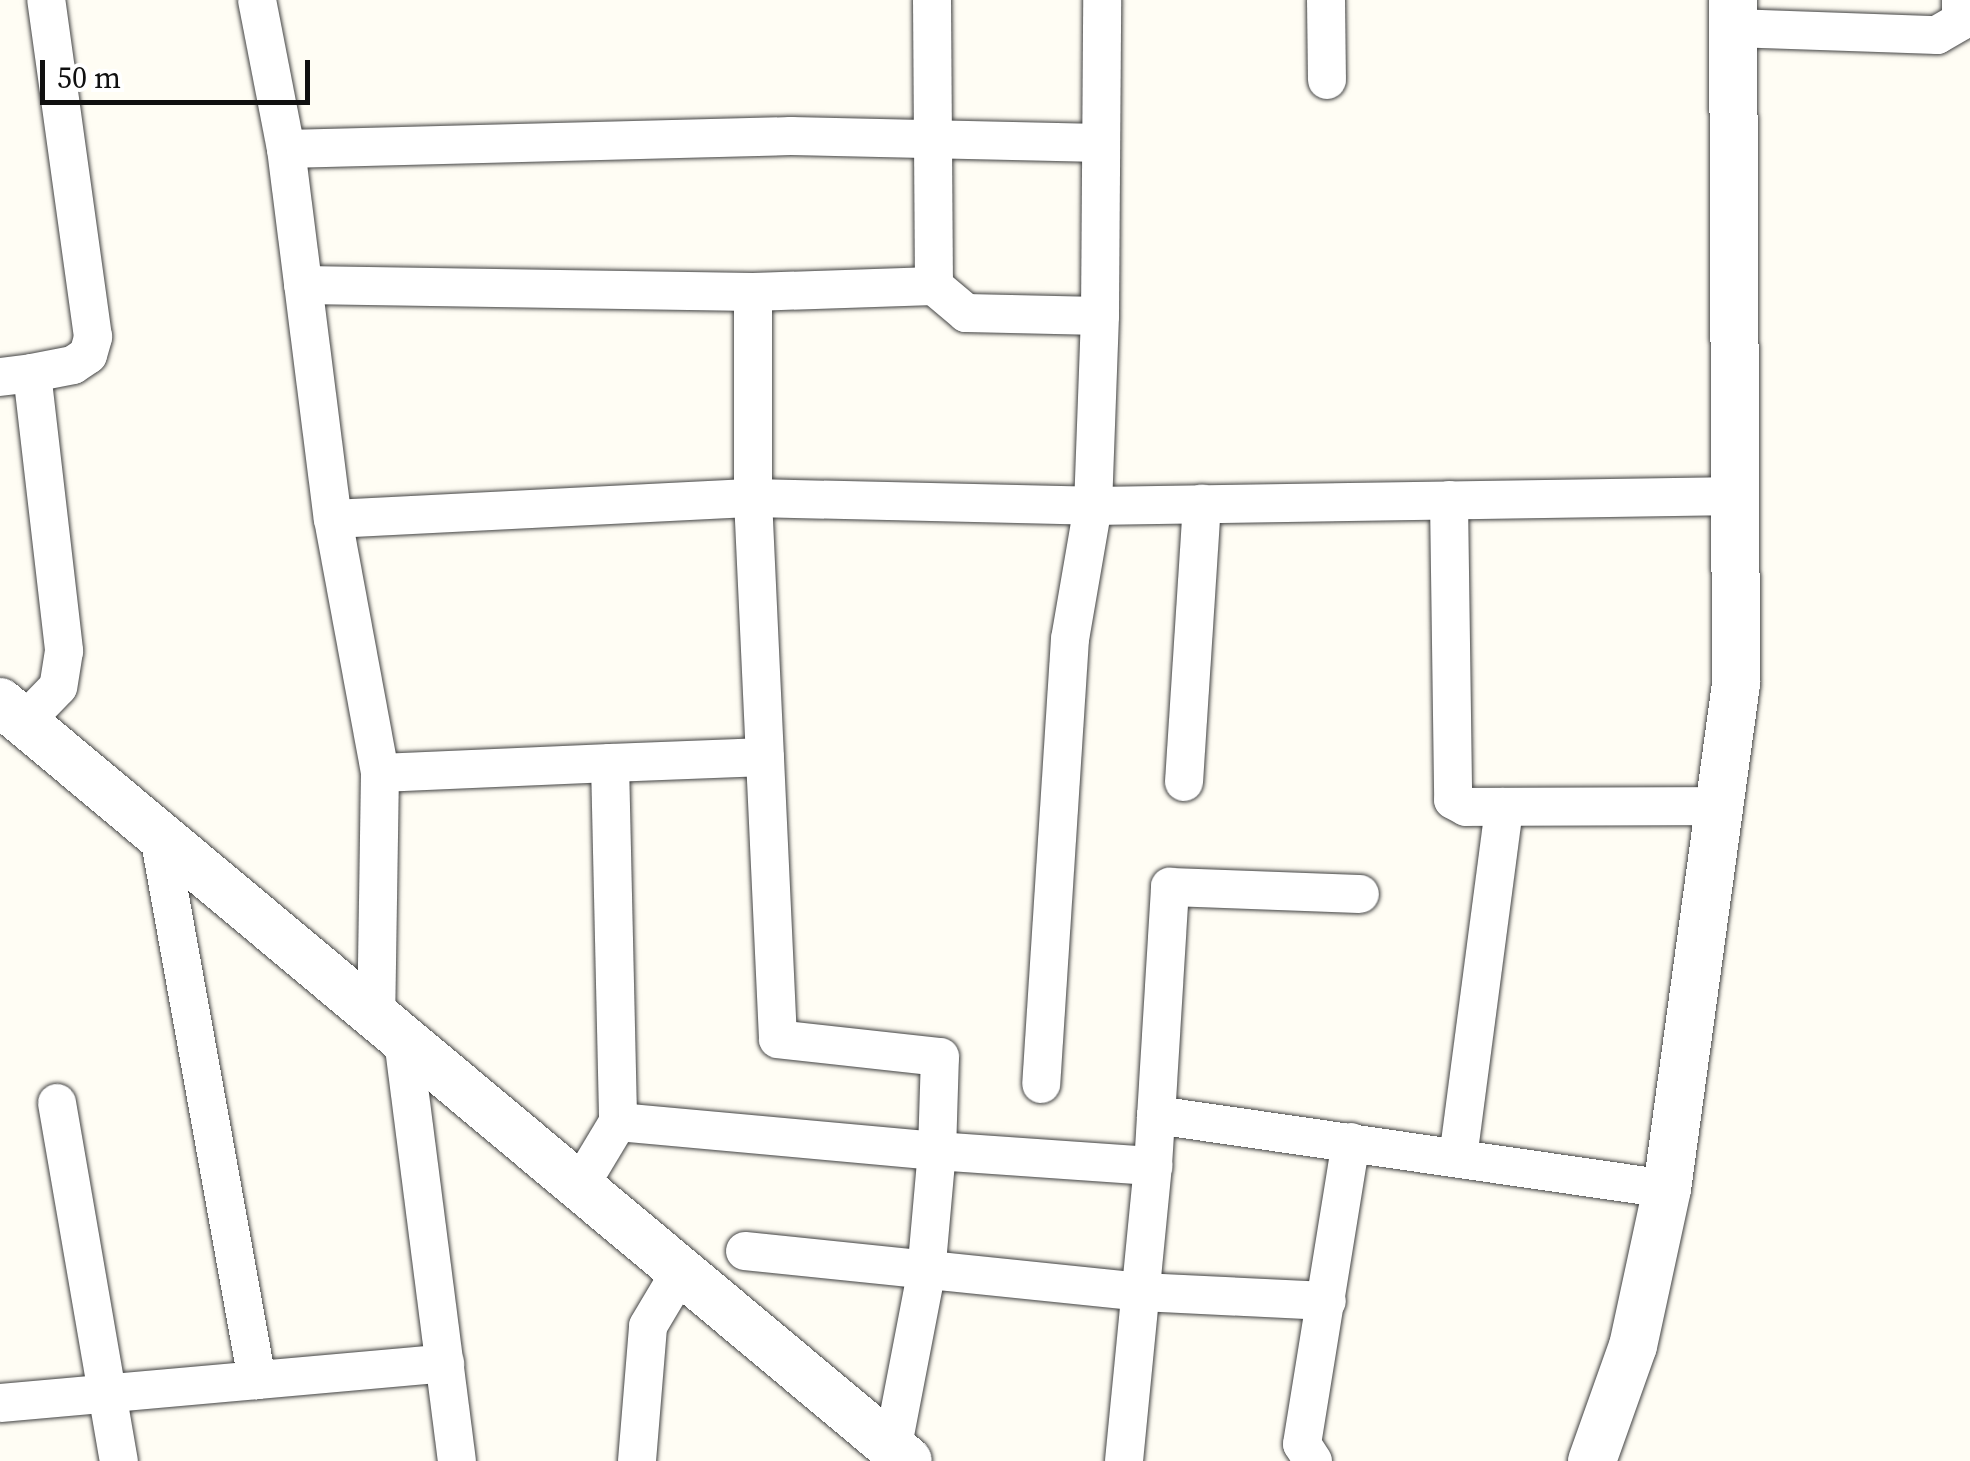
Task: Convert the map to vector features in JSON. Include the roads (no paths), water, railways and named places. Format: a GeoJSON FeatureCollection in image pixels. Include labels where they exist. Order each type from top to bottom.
{"type":"FeatureCollection","features":[{"type":"Feature","properties":{"kind":"street"},"geometry":{"type":"LineString","coordinates":[[46,0],[93,336],[88,356],[73,365],[16,375],[65,671],[12,712],[896,1456]]}},
{"type":"Feature","properties":{"kind":"street"},"geometry":{"type":"LineString","coordinates":[[257,0],[286,149],[333,519],[380,773],[389,1028],[458,1461]]}},
{"type":"Feature","properties":{"kind":"street"},"geometry":{"type":"LineString","coordinates":[[932,0],[934,286]]}},
{"type":"Feature","properties":{"kind":"street"},"geometry":{"type":"LineString","coordinates":[[1041,1084],[1070,639],[1094,506],[1102,0]]}},
{"type":"Feature","properties":{"kind":"street"},"geometry":{"type":"LineString","coordinates":[[1326,0],[1327,80]]}},
{"type":"Feature","properties":{"kind":"street"},"geometry":{"type":"LineString","coordinates":[[1592,1461],[1633,1346],[1666,1189],[1723,806],[1736,684],[1740,496],[1733,14],[1937,34],[1961,21],[1961,0]]}},
{"type":"Feature","properties":{"kind":"street"},"geometry":{"type":"LineString","coordinates":[[286,149],[933,138],[1101,143]]}},
{"type":"Feature","properties":{"kind":"street"},"geometry":{"type":"LineString","coordinates":[[303,285],[753,292],[934,286],[966,313],[1100,316]]}},
{"type":"Feature","properties":{"kind":"street"},"geometry":{"type":"LineString","coordinates":[[753,292],[752,498],[778,1039],[940,1057],[937,1151],[926,1274],[896,1456]]}},
{"type":"Feature","properties":{"kind":"street"},"geometry":{"type":"LineString","coordinates":[[333,519],[752,498],[1094,506],[1740,496]]}},
{"type":"Feature","properties":{"kind":"street"},"geometry":{"type":"LineString","coordinates":[[1449,500],[1450,792],[1458,805],[1723,806]]}},
{"type":"Feature","properties":{"kind":"street"},"geometry":{"type":"LineString","coordinates":[[1184,782],[1202,504]]}},
{"type":"Feature","properties":{"kind":"street"},"geometry":{"type":"LineString","coordinates":[[380,773],[765,756]]}},
{"type":"Feature","properties":{"kind":"street"},"geometry":{"type":"LineString","coordinates":[[579,1187],[618,1122],[610,763]]}},
{"type":"Feature","properties":{"kind":"street"},"geometry":{"type":"LineString","coordinates":[[1458,1158],[1504,807]]}},
{"type":"Feature","properties":{"kind":"street"},"geometry":{"type":"LineString","coordinates":[[160,836],[257,1380]]}},
{"type":"Feature","properties":{"kind":"street"},"geometry":{"type":"LineString","coordinates":[[1124,1461],[1153,1166],[1170,887],[1360,894]]}},
{"type":"Feature","properties":{"kind":"street"},"geometry":{"type":"LineString","coordinates":[[57,1103],[119,1461]]}},
{"type":"Feature","properties":{"kind":"street"},"geometry":{"type":"LineString","coordinates":[[1156,1115],[1666,1189]]}},
{"type":"Feature","properties":{"kind":"street"},"geometry":{"type":"LineString","coordinates":[[618,1122],[1153,1166]]}},
{"type":"Feature","properties":{"kind":"street"},"geometry":{"type":"LineString","coordinates":[[1312,1461],[1302,1444],[1350,1142]]}},
{"type":"Feature","properties":{"kind":"street"},"geometry":{"type":"LineString","coordinates":[[745,1251],[926,1274],[1141,1292],[1327,1300]]}},
{"type":"Feature","properties":{"kind":"street"},"geometry":{"type":"LineString","coordinates":[[638,1461],[648,1326],[680,1272]]}},
{"type":"Feature","properties":{"kind":"street"},"geometry":{"type":"LineString","coordinates":[[0,1403],[445,1363]]}}]}
